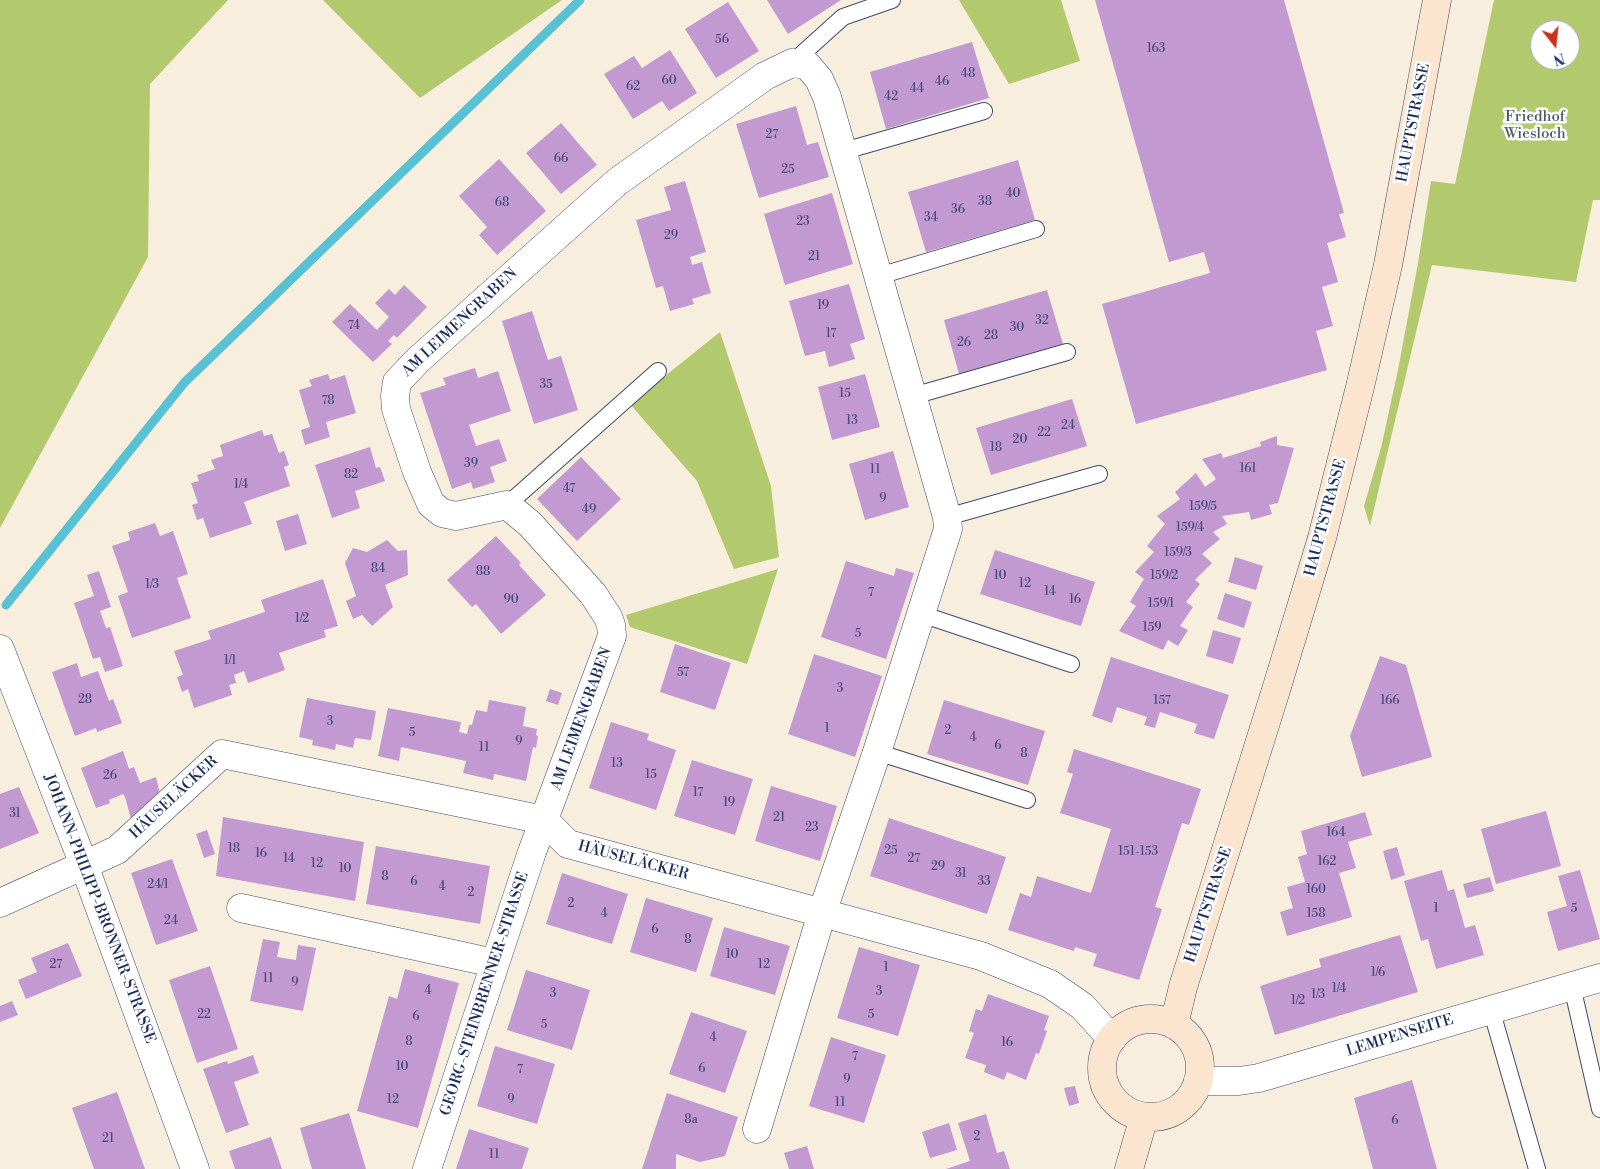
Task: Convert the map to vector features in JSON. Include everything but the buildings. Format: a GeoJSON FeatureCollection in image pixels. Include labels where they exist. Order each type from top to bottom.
{"type":"FeatureCollection","features":[{"type":"Feature","properties":{"kind":"street","name":"HAUPTSTRASSE"},"geometry":{"type":"LineString","coordinates":[[1174,1025],[1183,987],[1276,690],[1329,510],[1388,265],[1437,0]]}},
{"type":"Feature","properties":{"kind":"street"},"geometry":{"type":"LineString","coordinates":[[757,1130],[822,913],[877,752],[948,529],[947,517],[844,151],[827,97],[819,79],[807,64],[792,63]]}},
{"type":"Feature","properties":{"kind":"street","name":"AM LEIMENGRABEN"},"geometry":{"type":"LineString","coordinates":[[544,820],[607,652],[612,636],[611,625],[594,594],[530,524],[507,505],[456,516],[442,514],[431,504],[417,472],[396,409],[395,396],[398,382],[418,360],[616,182],[765,76],[792,63]]}},
{"type":"Feature","properties":{"kind":"street","name":"JOHANN-PHILIPP-BRONNER-STRASSE"},"geometry":{"type":"LineString","coordinates":[[0,649],[84,865],[195,1169]]}},
{"type":"Feature","properties":{"kind":"street","name":"HÄUSELÄCKER"},"geometry":{"type":"LineString","coordinates":[[84,865],[117,850],[222,754],[544,820],[568,844],[981,956],[1050,984],[1082,1006],[1112,1039]]}},
{"type":"Feature","properties":{"kind":"street","name":"GEORG-STEINBRENNER-STRASSE"},"geometry":{"type":"LineString","coordinates":[[426,1169],[494,963],[544,820]]}},
{"type":"Feature","properties":{"kind":"street"},"geometry":{"type":"LineString","coordinates":[[0,903],[84,865]]}},
{"type":"Feature","properties":{"kind":"street"},"geometry":{"type":"LineString","coordinates":[[241,908],[494,963]]}},
{"type":"Feature","properties":{"kind":"street","name":"LEMPENSEITE"},"geometry":{"type":"LineString","coordinates":[[1198,1081],[1239,1081],[1259,1078],[1600,978]]}},
{"type":"Feature","properties":{"kind":"street"},"geometry":{"type":"LineString","coordinates":[[1152,1019],[1174,1025],[1189,1038],[1198,1055],[1200,1068],[1198,1081],[1187,1102],[1178,1109],[1156,1117],[1144,1117],[1133,1114],[1114,1101],[1104,1082],[1103,1059],[1112,1039],[1120,1030],[1140,1020],[1152,1019]]}},
{"type":"Feature","properties":{"kind":"street"},"geometry":{"type":"LineString","coordinates":[[1129,1169],[1144,1117]]}},
{"type":"Feature","properties":{"kind":"lane","name":"AM LEIMENGRABEN"},"geometry":{"type":"LineString","coordinates":[[792,63],[843,17],[892,0]]}},
{"type":"Feature","properties":{"kind":"lane"},"geometry":{"type":"LineString","coordinates":[[844,151],[984,111]]}},
{"type":"Feature","properties":{"kind":"lane"},"geometry":{"type":"LineString","coordinates":[[879,276],[1036,230]]}},
{"type":"Feature","properties":{"kind":"lane"},"geometry":{"type":"LineString","coordinates":[[912,396],[1067,352]]}},
{"type":"Feature","properties":{"kind":"lane"},"geometry":{"type":"LineString","coordinates":[[507,505],[658,371]]}},
{"type":"Feature","properties":{"kind":"lane"},"geometry":{"type":"LineString","coordinates":[[947,517],[1099,474]]}},
{"type":"Feature","properties":{"kind":"lane"},"geometry":{"type":"LineString","coordinates":[[921,614],[1071,664]]}},
{"type":"Feature","properties":{"kind":"lane"},"geometry":{"type":"LineString","coordinates":[[877,752],[1027,800]]}},
{"type":"Feature","properties":{"kind":"lane"},"geometry":{"type":"LineString","coordinates":[[1572,986],[1600,1108]]}},
{"type":"Feature","properties":{"kind":"lane"},"geometry":{"type":"LineString","coordinates":[[1491,1009],[1537,1169]]}},
{"type":"Feature","properties":{"kind":"green space"},"geometry":{"type":"Polygon","coordinates":[[[0,0],[228,0],[150,84],[148,257],[0,528],[0,0]]]}},
{"type":"Feature","properties":{"kind":"green space"},"geometry":{"type":"Polygon","coordinates":[[[323,0],[562,0],[420,98],[323,0]]]}},
{"type":"Feature","properties":{"kind":"green space"},"geometry":{"type":"Polygon","coordinates":[[[959,0],[1061,0],[1080,61],[1009,84],[959,0]]]}},
{"type":"Feature","properties":{"kind":"green space","name":"Friedhof Wiesloch"},"geometry":{"type":"Polygon","coordinates":[[[1494,0],[1600,0],[1600,200],[1593,200],[1576,282],[1432,265],[1370,526],[1364,506],[1381,448],[1398,370],[1431,181],[1455,184],[1494,0]]]}},
{"type":"Feature","properties":{"kind":"green space"},"geometry":{"type":"Polygon","coordinates":[[[720,332],[771,486],[779,557],[734,569],[697,481],[630,404],[720,332]]]}},
{"type":"Feature","properties":{"kind":"green space"},"geometry":{"type":"Polygon","coordinates":[[[778,569],[747,664],[630,627],[626,615],[778,569]]]}},
{"type":"Feature","properties":{"kind":"waterway"},"geometry":{"type":"LineString","coordinates":[[6,605],[184,383],[580,0]]}}]}
